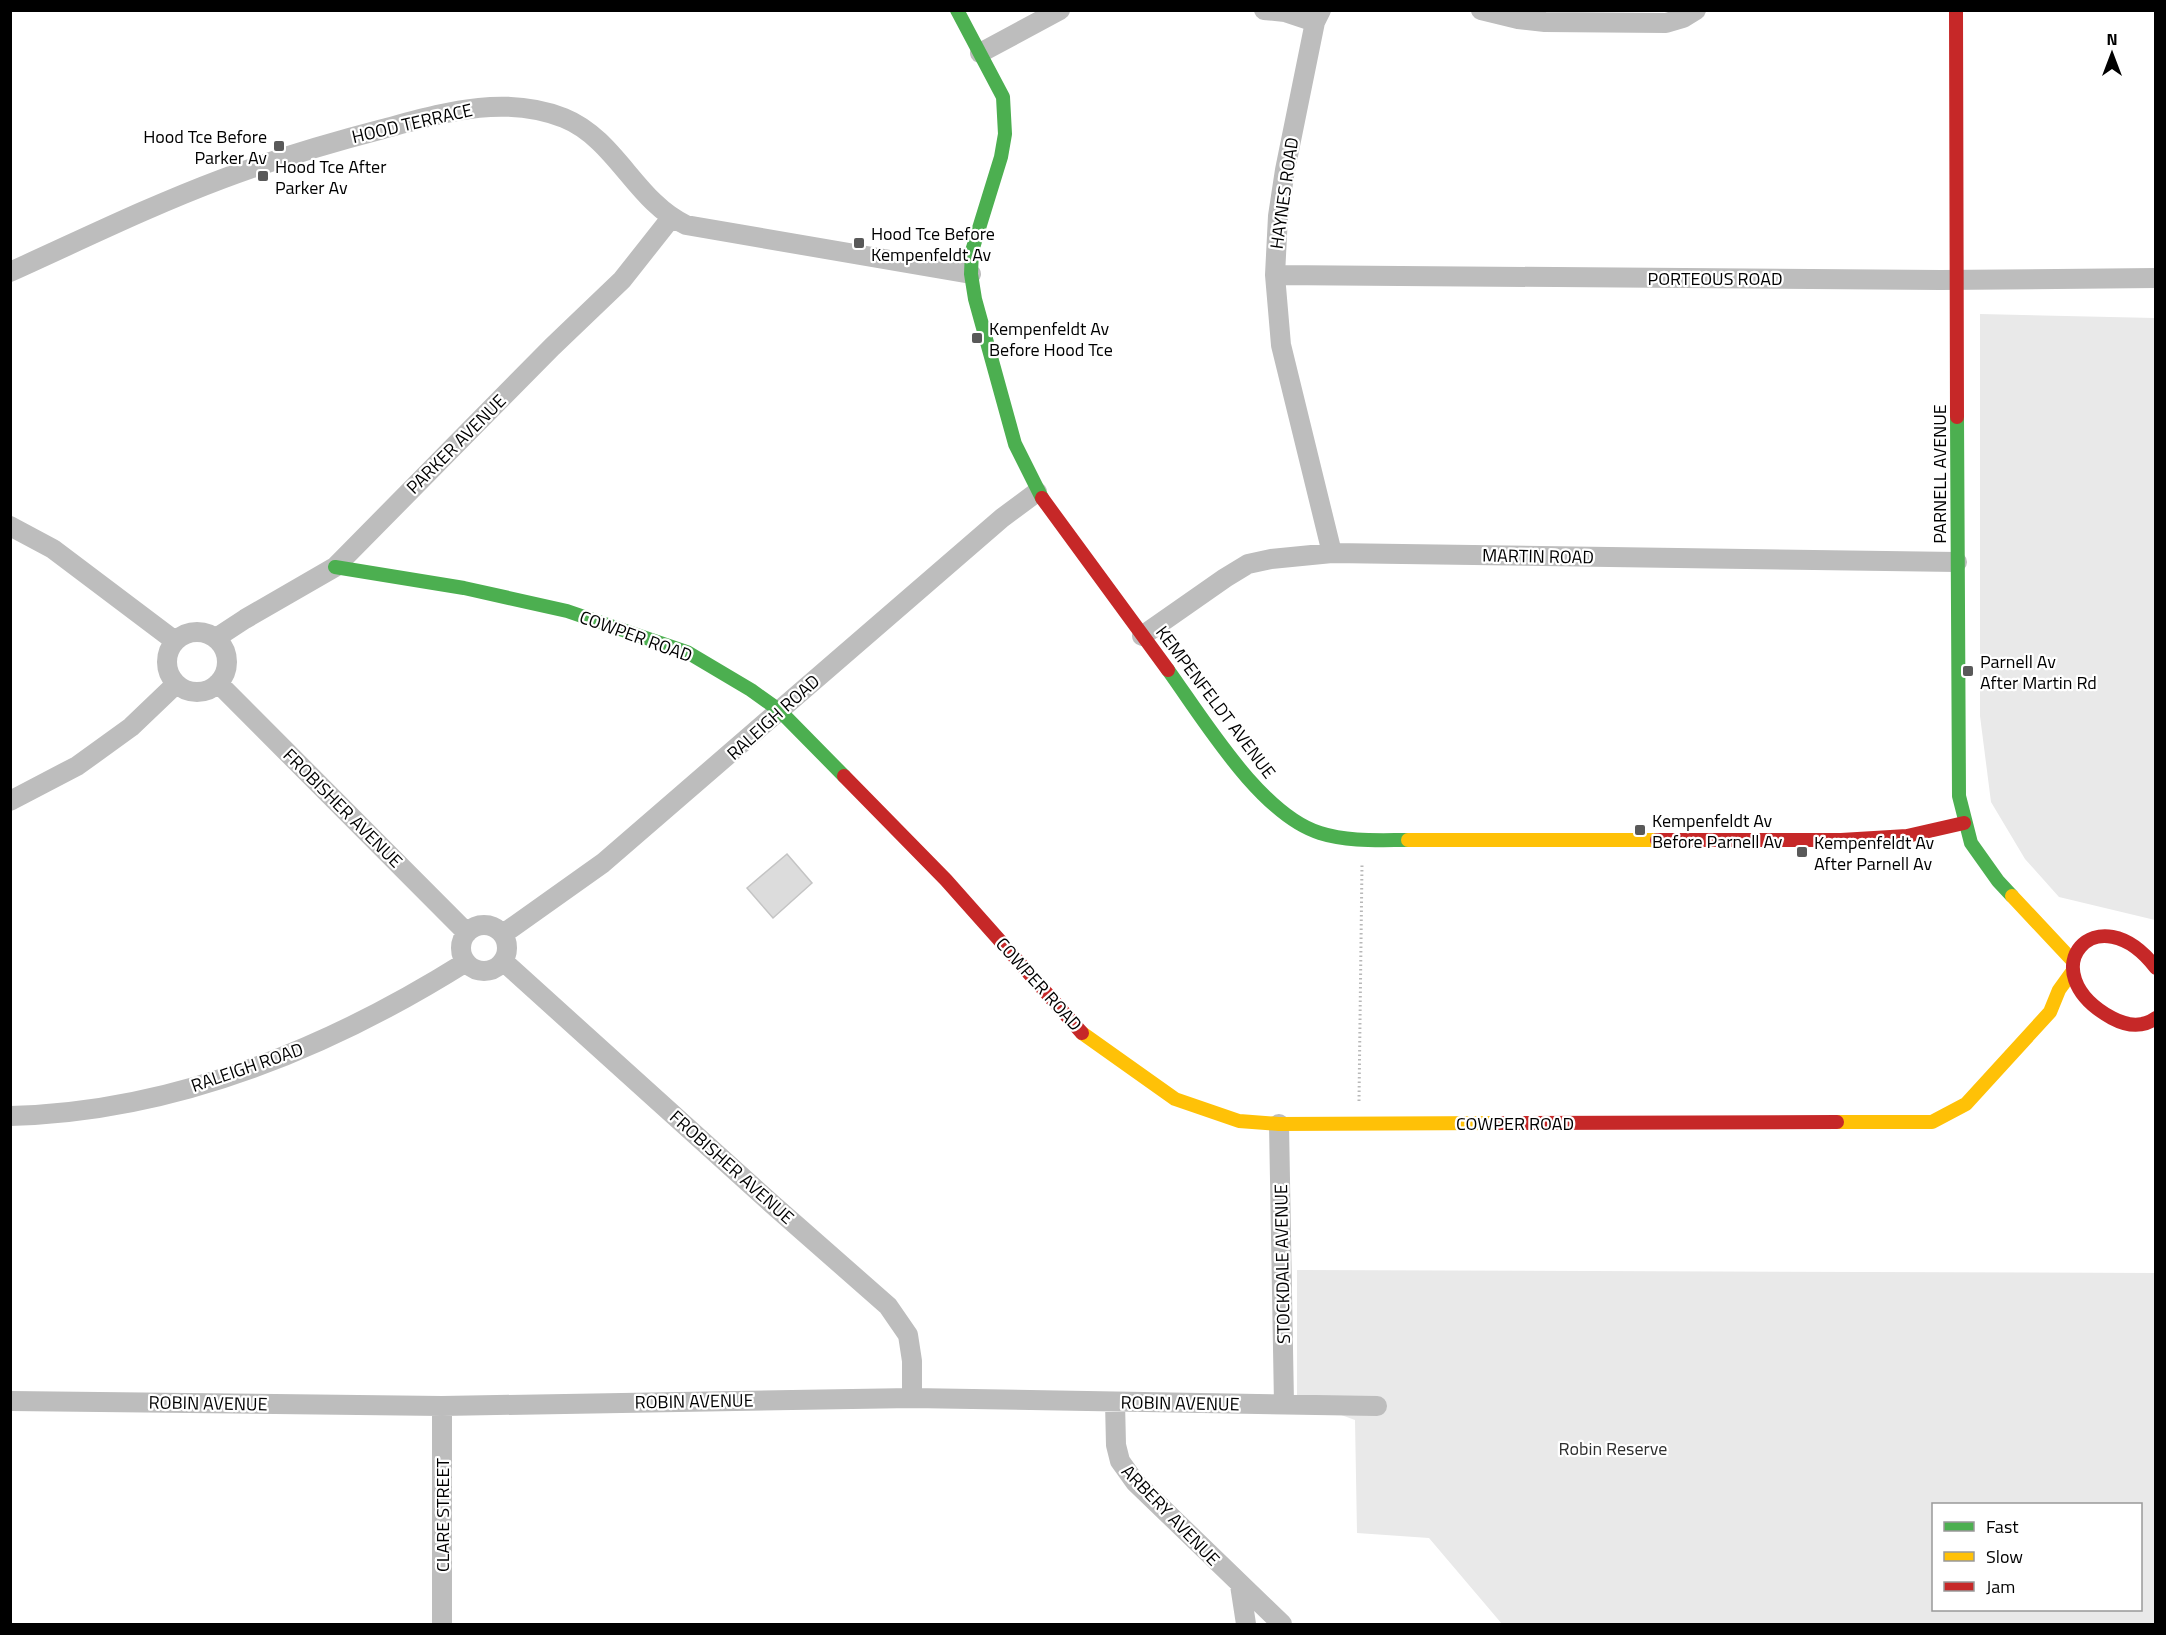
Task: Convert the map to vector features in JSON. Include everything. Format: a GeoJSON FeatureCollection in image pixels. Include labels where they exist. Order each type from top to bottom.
{"type":"FeatureCollection","features":[{"type":"Feature","properties":{"kind":"street","name":"KEMPENFELDT AVENUE"},"geometry":{"type":"LineString","coordinates":[[957,10],[1003,97],[1005,134],[1001,157],[972,252],[971,274],[975,299],[1015,444],[1037,492],[1245,775],[1281,813],[1314,833],[1333,838],[1362,840],[1841,840],[1907,836],[1964,823]]}},
{"type":"Feature","properties":{"kind":"street"},"geometry":{"type":"LineString","coordinates":[[980,53],[1060,10]]}},
{"type":"Feature","properties":{"kind":"street"},"geometry":{"type":"LineString","coordinates":[[1264,10],[1318,16]]}},
{"type":"Feature","properties":{"kind":"street"},"geometry":{"type":"LineString","coordinates":[[1481,10],[1536,21],[1666,23],[1683,18],[1696,10]]}},
{"type":"Feature","properties":{"kind":"street","name":"PARNELL AVENUE"},"geometry":{"type":"LineString","coordinates":[[1956,10],[1958,767],[1959,796],[1964,823],[1971,843],[1981,859],[2072,966],[2082,993],[2095,1007],[2119,1022],[2135,1025],[2148,1038]]}},
{"type":"Feature","properties":{"kind":"street","name":"HAYNES ROAD"},"geometry":{"type":"LineString","coordinates":[[1318,16],[1285,170],[1277,225],[1275,275],[1281,345],[1332,553]]}},
{"type":"Feature","properties":{"kind":"street","name":"HOOD TERRACE"},"geometry":{"type":"LineString","coordinates":[[10,272],[194,190],[352,136],[453,110],[519,106],[543,110],[567,119],[586,131],[608,149],[640,187],[671,218],[698,228],[971,274]]}},
{"type":"Feature","properties":{"kind":"street","name":"PARKER AVENUE"},"geometry":{"type":"LineString","coordinates":[[216,638],[335,567],[552,347],[622,280],[671,218]]}},
{"type":"Feature","properties":{"kind":"street","name":"PORTEOUS ROAD"},"geometry":{"type":"LineString","coordinates":[[1275,275],[1956,280],[2156,278]]}},
{"type":"Feature","properties":{"kind":"street","name":"RALEIGH ROAD"},"geometry":{"type":"LineString","coordinates":[[503,934],[603,863],[1002,518],[1037,492]]}},
{"type":"Feature","properties":{"kind":"street"},"geometry":{"type":"LineString","coordinates":[[10,526],[53,549],[175,640]]}},
{"type":"Feature","properties":{"kind":"street","name":"MARTIN ROAD"},"geometry":{"type":"LineString","coordinates":[[1143,636],[1248,564],[1332,553],[1957,562]]}},
{"type":"Feature","properties":{"kind":"street","name":"COWPER ROAD"},"geometry":{"type":"LineString","coordinates":[[335,567],[464,588],[567,610],[687,652],[751,690],[779,710],[946,880],[1080,1031],[1175,1099],[1239,1121],[1279,1124],[1932,1122],[1966,1104],[2050,1012],[2072,966]]}},
{"type":"Feature","properties":{"kind":"street"},"geometry":{"type":"LineString","coordinates":[[194,632],[205,633],[216,638],[226,656],[227,666],[218,683],[200,692],[189,691],[176,684],[167,666],[167,655],[175,640],[194,632]]}},
{"type":"Feature","properties":{"kind":"street","name":"FROBISHER AVENUE"},"geometry":{"type":"LineString","coordinates":[[218,683],[467,933]]}},
{"type":"Feature","properties":{"kind":"street"},"geometry":{"type":"LineString","coordinates":[[10,801],[86,760],[131,727],[176,684]]}},
{"type":"Feature","properties":{"kind":"street","name":"PARNELL AVENUE"},"geometry":{"type":"LineString","coordinates":[[2030,914],[2067,929],[2096,936],[2107,935],[2136,948],[2156,968]]}},
{"type":"Feature","properties":{"kind":"street"},"geometry":{"type":"LineString","coordinates":[[485,925],[498,930],[503,934],[508,948],[503,961],[492,970],[485,971],[478,970],[466,962],[461,947],[467,933],[478,926],[485,925]]}},
{"type":"Feature","properties":{"kind":"street"},"geometry":{"type":"LineString","coordinates":[[2072,966],[2076,949],[2096,936]]}},
{"type":"Feature","properties":{"kind":"street"},"geometry":{"type":"LineString","coordinates":[[2136,948],[2156,953]]}},
{"type":"Feature","properties":{"kind":"street","name":"FROBISHER AVENUE"},"geometry":{"type":"LineString","coordinates":[[503,961],[888,1306],[908,1335],[912,1361],[912,1398]]}},
{"type":"Feature","properties":{"kind":"street","name":"RALEIGH ROAD"},"geometry":{"type":"LineString","coordinates":[[10,1116],[45,1115],[132,1102],[203,1085],[292,1053],[348,1028],[423,989],[466,962]]}},
{"type":"Feature","properties":{"kind":"street"},"geometry":{"type":"LineString","coordinates":[[2050,1012],[2083,1005],[2095,1007]]}},
{"type":"Feature","properties":{"kind":"street"},"geometry":{"type":"LineString","coordinates":[[2135,1025],[2152,1022],[2156,1018]]}},
{"type":"Feature","properties":{"kind":"street","name":"STOCKDALE AVENUE"},"geometry":{"type":"LineString","coordinates":[[1279,1124],[1284,1404]]}},
{"type":"Feature","properties":{"kind":"street","name":"ROBIN AVENUE"},"geometry":{"type":"LineString","coordinates":[[10,1401],[442,1406],[912,1398],[1377,1406]]}},
{"type":"Feature","properties":{"kind":"street","name":"ARBERY AVENUE"},"geometry":{"type":"LineString","coordinates":[[1115,1402],[1116,1445],[1120,1461],[1135,1482],[1282,1624]]}},
{"type":"Feature","properties":{"kind":"street","name":"CLARE STREET"},"geometry":{"type":"LineString","coordinates":[[442,1406],[442,1624]]}},
{"type":"Feature","properties":{"kind":"street"},"geometry":{"type":"LineString","coordinates":[[1240,1585],[1246,1624]]}},
{"type":"Feature","properties":{"kind":"path"},"geometry":{"type":"LineString","coordinates":[[1359,1123],[1362,840]]}},
{"type":"Feature","properties":{"kind":"green space"},"geometry":{"type":"Polygon","coordinates":[[[1980,314],[2155,318],[2155,920],[2059,897],[2025,859],[1991,802],[1980,716],[1980,314]]]}},
{"type":"Feature","properties":{"kind":"green space","name":"Robin Reserve"},"geometry":{"type":"Polygon","coordinates":[[[1297,1270],[2155,1273],[2155,1624],[1502,1624],[1429,1538],[1357,1533],[1355,1420],[1297,1399],[1297,1270]]]}},
{"type":"Feature","properties":{"kind":"building"},"geometry":{"type":"Polygon","coordinates":[[[787,854],[812,883],[773,918],[747,888],[787,854]]]}},
{"type":"Feature","properties":{"kind":"traffic: fast"},"geometry":{"type":"LineString","coordinates":[[957,10],[1003,97],[1005,134],[1001,157],[972,251],[971,274],[975,299],[1015,444],[1042,498]]}},
{"type":"Feature","properties":{"kind":"traffic: fast"},"geometry":{"type":"LineString","coordinates":[[1957,417],[1959,796],[1971,843],[1998,881],[2012,896]]}},
{"type":"Feature","properties":{"kind":"traffic: fast"},"geometry":{"type":"LineString","coordinates":[[335,567],[464,588],[567,611],[687,652],[751,690],[779,710],[844,776]]}},
{"type":"Feature","properties":{"kind":"traffic: fast"},"geometry":{"type":"LineString","coordinates":[[1168,670],[1235,764],[1276,807],[1298,823],[1320,833],[1341,838],[1408,840]]}},
{"type":"Feature","properties":{"kind":"traffic: slow"},"geometry":{"type":"LineString","coordinates":[[1408,840],[1657,840]]}},
{"type":"Feature","properties":{"kind":"traffic: slow"},"geometry":{"type":"LineString","coordinates":[[2012,896],[2072,960]]}},
{"type":"Feature","properties":{"kind":"traffic: slow"},"geometry":{"type":"LineString","coordinates":[[1837,1122],[1932,1122],[1966,1104],[2050,1012],[2059,990],[2072,972]]}},
{"type":"Feature","properties":{"kind":"traffic: slow"},"geometry":{"type":"LineString","coordinates":[[1082,1033],[1175,1099],[1239,1121],[1279,1124],[1498,1123]]}},
{"type":"Feature","properties":{"kind":"traffic: jam"},"geometry":{"type":"LineString","coordinates":[[1956,10],[1957,417]]}},
{"type":"Feature","properties":{"kind":"traffic: jam"},"geometry":{"type":"LineString","coordinates":[[1042,498],[1168,670]]}},
{"type":"Feature","properties":{"kind":"traffic: jam"},"geometry":{"type":"LineString","coordinates":[[844,776],[946,880],[1082,1033]]}},
{"type":"Feature","properties":{"kind":"traffic: jam"},"geometry":{"type":"LineString","coordinates":[[1657,840],[1841,840],[1907,836],[1964,823]]}},
{"type":"Feature","properties":{"kind":"traffic: jam"},"geometry":{"type":"LineString","coordinates":[[2156,968],[2134,946],[2112,937],[2094,938],[2080,947],[2073,962],[2075,980],[2087,999],[2112,1018],[2134,1025],[2140,1025],[2156,1018]]}},
{"type":"Feature","properties":{"kind":"traffic: jam"},"geometry":{"type":"LineString","coordinates":[[1498,1123],[1837,1122]]}},
{"type":"Feature","properties":{"kind":"place","name":"Hood Tce Before Parker Av"},"geometry":{"type":"Point","coordinates":[279,146]}},
{"type":"Feature","properties":{"kind":"place","name":"Hood Tce After Parker Av"},"geometry":{"type":"Point","coordinates":[263,176]}},
{"type":"Feature","properties":{"kind":"place","name":"Hood Tce Before Kempenfeldt Av"},"geometry":{"type":"Point","coordinates":[859,243]}},
{"type":"Feature","properties":{"kind":"place","name":"Kempenfeldt Av Before Hood Tce"},"geometry":{"type":"Point","coordinates":[977,338]}},
{"type":"Feature","properties":{"kind":"place","name":"Parnell Av After Martin Rd"},"geometry":{"type":"Point","coordinates":[1968,671]}},
{"type":"Feature","properties":{"kind":"place","name":"Kempenfeldt Av Before Parnell Av"},"geometry":{"type":"Point","coordinates":[1640,830]}},
{"type":"Feature","properties":{"kind":"place","name":"Kempenfeldt Av After Parnell Av"},"geometry":{"type":"Point","coordinates":[1802,852]}}]}
